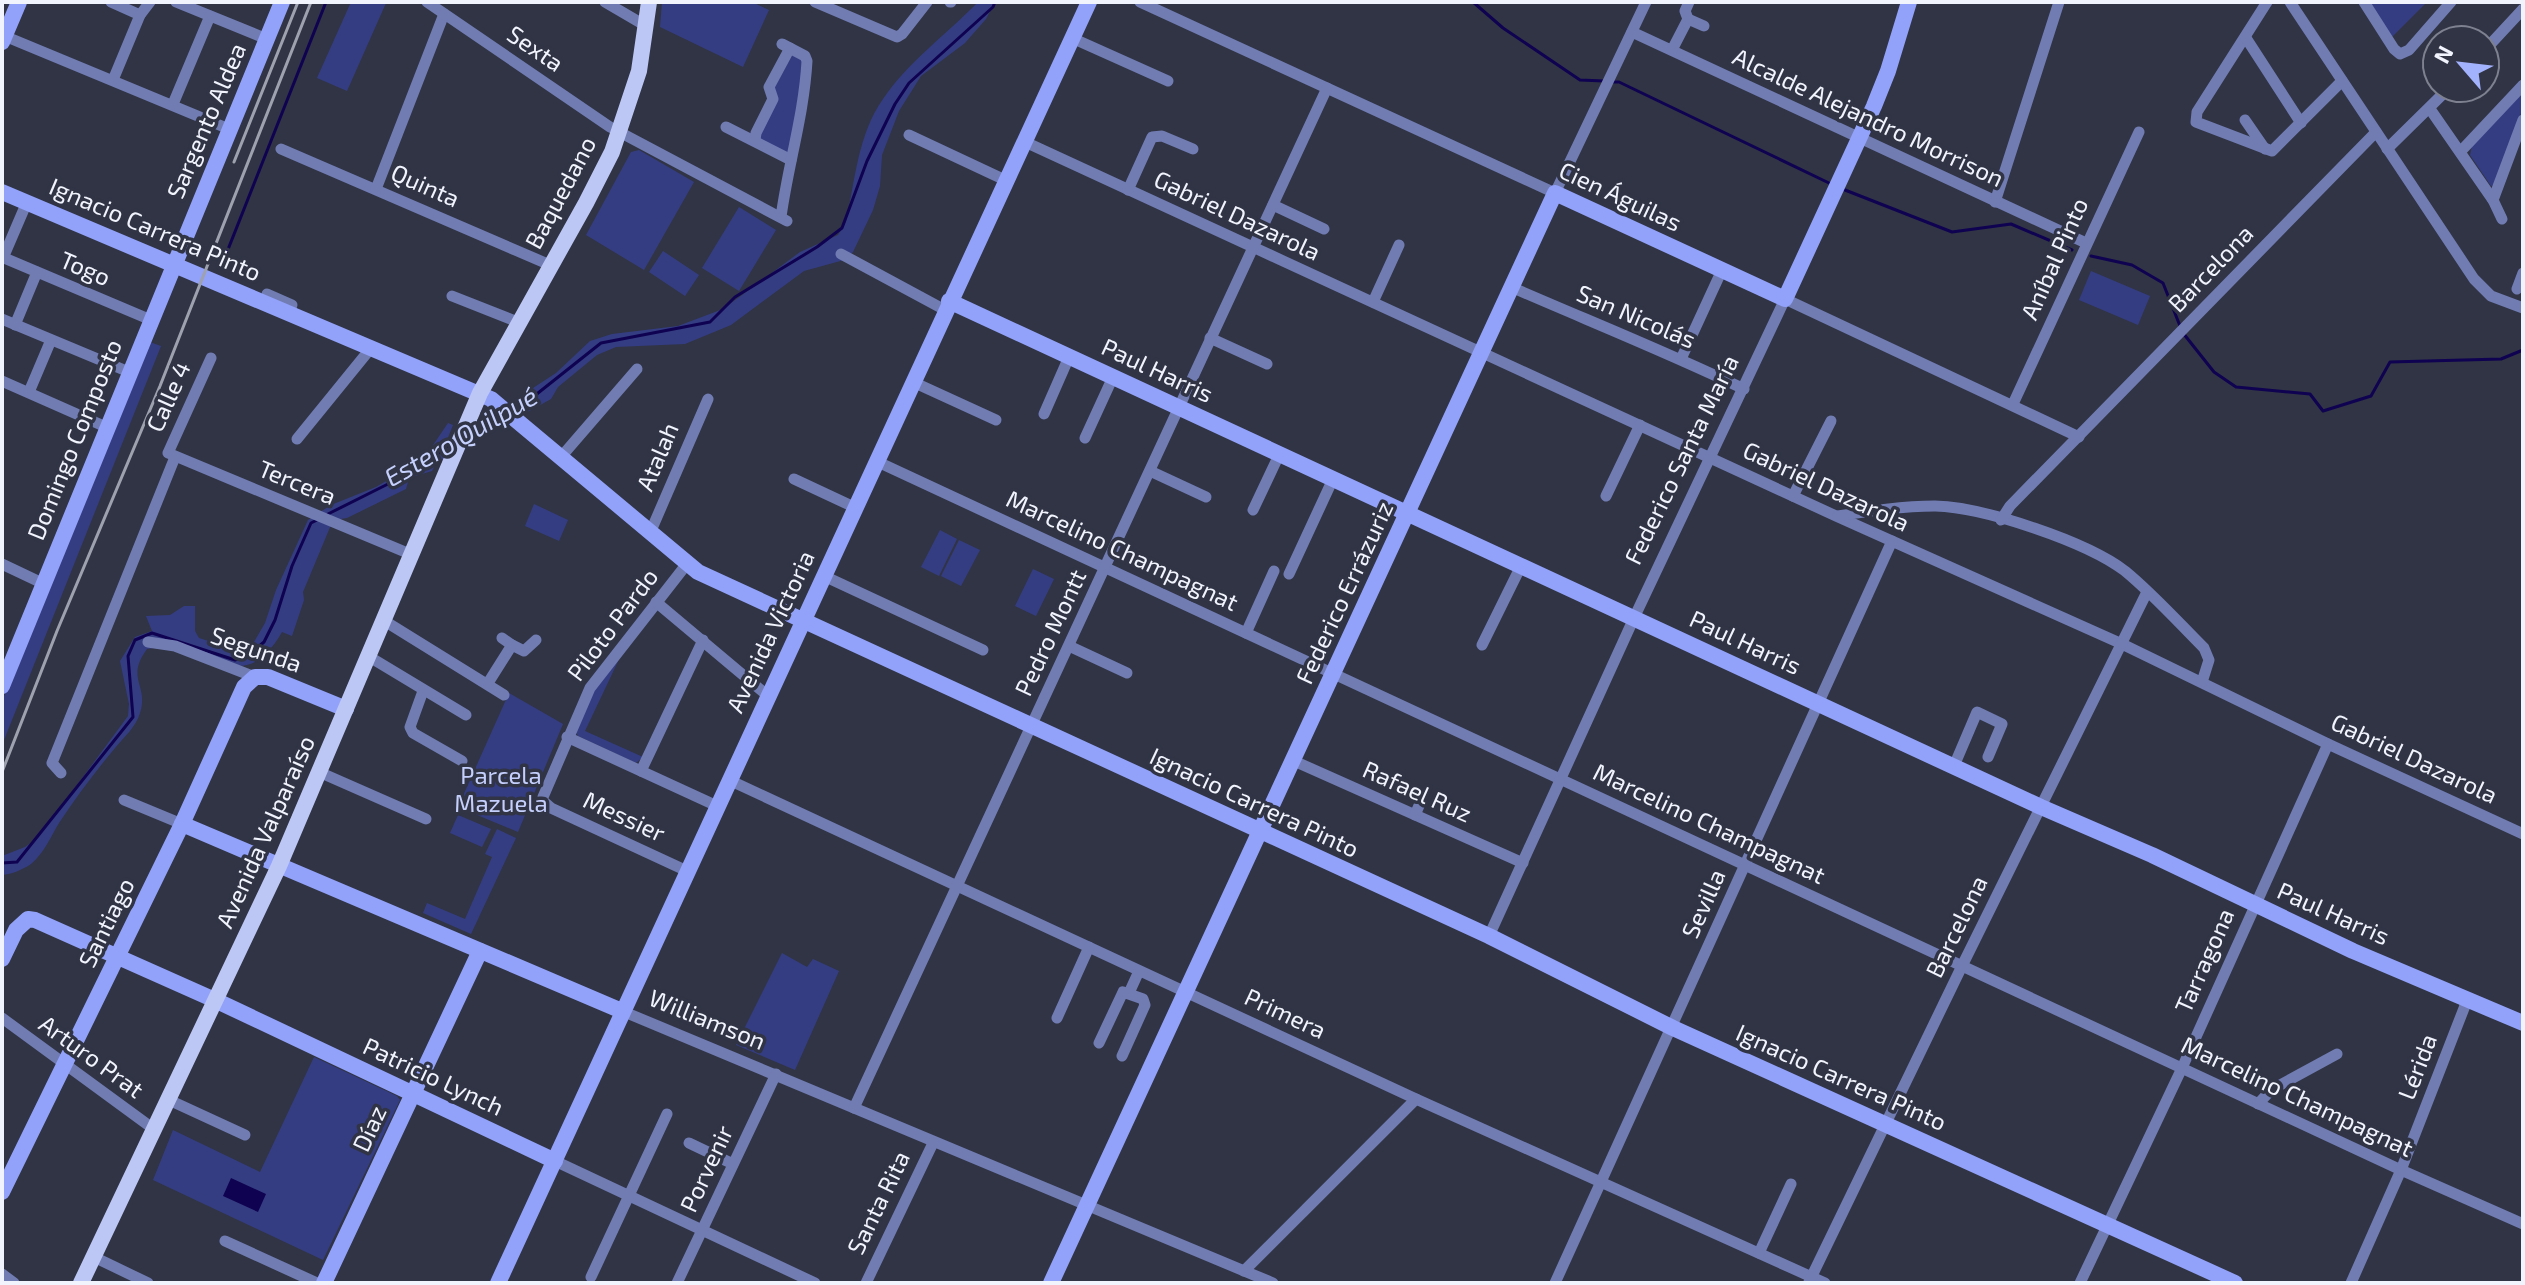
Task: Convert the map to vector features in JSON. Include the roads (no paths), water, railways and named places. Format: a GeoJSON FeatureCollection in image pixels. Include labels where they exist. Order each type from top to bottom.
{"type":"FeatureCollection","features":[{"type":"Feature","properties":{"kind":"main road","name":"Baquedano"},"geometry":{"type":"LineString","coordinates":[[480,393],[601,177],[639,71],[649,2]]}},
{"type":"Feature","properties":{"kind":"main road","name":"Avenida Valparaíso"},"geometry":{"type":"LineString","coordinates":[[81,1283],[279,866],[480,393]]}},
{"type":"Feature","properties":{"kind":"street"},"geometry":{"type":"LineString","coordinates":[[19,2],[3,37],[229,129]]}},
{"type":"Feature","properties":{"kind":"street"},"geometry":{"type":"LineString","coordinates":[[111,2],[140,15]]}},
{"type":"Feature","properties":{"kind":"street"},"geometry":{"type":"LineString","coordinates":[[113,80],[140,15],[150,2]]}},
{"type":"Feature","properties":{"kind":"street"},"geometry":{"type":"LineString","coordinates":[[176,2],[267,39]]}},
{"type":"Feature","properties":{"kind":"street","name":"Sargento Aldea"},"geometry":{"type":"LineString","coordinates":[[174,263],[282,2]]}},
{"type":"Feature","properties":{"kind":"street","name":"Sexta"},"geometry":{"type":"LineString","coordinates":[[427,2],[619,131],[779,217],[791,160]]}},
{"type":"Feature","properties":{"kind":"street"},"geometry":{"type":"LineString","coordinates":[[605,2],[646,26]]}},
{"type":"Feature","properties":{"kind":"street"},"geometry":{"type":"LineString","coordinates":[[815,2],[897,37],[927,2]]}},
{"type":"Feature","properties":{"kind":"street","name":"Avenida Victoria"},"geometry":{"type":"LineString","coordinates":[[498,1283],[1089,2]]}},
{"type":"Feature","properties":{"kind":"street","name":"Cien Águilas"},"geometry":{"type":"LineString","coordinates":[[1140,2],[1155,5],[2079,437]]}},
{"type":"Feature","properties":{"kind":"street","name":"Federico Errázuriz"},"geometry":{"type":"LineString","coordinates":[[1051,1283],[1646,2]]}},
{"type":"Feature","properties":{"kind":"street"},"geometry":{"type":"LineString","coordinates":[[1689,2],[1685,11],[1688,19],[1704,26]]}},
{"type":"Feature","properties":{"kind":"street"},"geometry":{"type":"LineString","coordinates":[[1995,202],[2059,2]]}},
{"type":"Feature","properties":{"kind":"street"},"geometry":{"type":"LineString","coordinates":[[2267,2],[2197,112],[2195,120],[2265,150],[2276,150],[2342,81]]}},
{"type":"Feature","properties":{"kind":"street"},"geometry":{"type":"LineString","coordinates":[[2290,2],[2481,288],[2491,296],[2523,308]]}},
{"type":"Feature","properties":{"kind":"street"},"geometry":{"type":"LineString","coordinates":[[2364,2],[2400,54],[2409,50],[2449,2]]}},
{"type":"Feature","properties":{"kind":"street","name":"Federico Santa María"},"geometry":{"type":"LineString","coordinates":[[1489,936],[1859,139],[1888,71],[1907,3]]}},
{"type":"Feature","properties":{"kind":"street"},"geometry":{"type":"LineString","coordinates":[[2501,33],[2523,9]]}},
{"type":"Feature","properties":{"kind":"street"},"geometry":{"type":"LineString","coordinates":[[376,189],[444,14]]}},
{"type":"Feature","properties":{"kind":"street"},"geometry":{"type":"LineString","coordinates":[[173,104],[210,16]]}},
{"type":"Feature","properties":{"kind":"street"},"geometry":{"type":"LineString","coordinates":[[1672,50],[1688,19]]}},
{"type":"Feature","properties":{"kind":"street","name":"Alcalde Alejandro Morrison"},"geometry":{"type":"LineString","coordinates":[[1632,32],[2086,243]]}},
{"type":"Feature","properties":{"kind":"street"},"geometry":{"type":"LineString","coordinates":[[1072,38],[1168,81]]}},
{"type":"Feature","properties":{"kind":"street"},"geometry":{"type":"LineString","coordinates":[[2246,38],[2301,123]]}},
{"type":"Feature","properties":{"kind":"street"},"geometry":{"type":"LineString","coordinates":[[726,127],[791,160],[801,120],[807,61],[805,56],[786,46],[764,87],[773,99],[755,140]]}},
{"type":"Feature","properties":{"kind":"street"},"geometry":{"type":"LineString","coordinates":[[2461,151],[2523,85]]}},
{"type":"Feature","properties":{"kind":"street","name":"Pedro Montt"},"geometry":{"type":"LineString","coordinates":[[854,1108],[1327,88]]}},
{"type":"Feature","properties":{"kind":"street"},"geometry":{"type":"LineString","coordinates":[[2387,149],[2435,104]]}},
{"type":"Feature","properties":{"kind":"street"},"geometry":{"type":"LineString","coordinates":[[2430,109],[2461,151],[2502,219]]}},
{"type":"Feature","properties":{"kind":"street"},"geometry":{"type":"LineString","coordinates":[[2245,120],[2265,150]]}},
{"type":"Feature","properties":{"kind":"street"},"geometry":{"type":"LineString","coordinates":[[2493,200],[2523,120]]}},
{"type":"Feature","properties":{"kind":"street","name":"Aníbal Pinto"},"geometry":{"type":"LineString","coordinates":[[2013,404],[2139,132]]}},
{"type":"Feature","properties":{"kind":"street","name":"Barcelona"},"geometry":{"type":"LineString","coordinates":[[2079,437],[2376,132]]}},
{"type":"Feature","properties":{"kind":"street"},"geometry":{"type":"LineString","coordinates":[[909,135],[1005,180]]}},
{"type":"Feature","properties":{"kind":"street"},"geometry":{"type":"LineString","coordinates":[[1128,190],[1152,137],[1162,136],[1193,149]]}},
{"type":"Feature","properties":{"kind":"street","name":"Gabriel Dazarola"},"geometry":{"type":"LineString","coordinates":[[1023,141],[1836,516],[2122,644],[2523,834]]}},
{"type":"Feature","properties":{"kind":"street","name":"Quinta"},"geometry":{"type":"LineString","coordinates":[[281,149],[550,265]]}},
{"type":"Feature","properties":{"kind":"street","name":"Ignacio Carrera Pinto"},"geometry":{"type":"LineString","coordinates":[[2,192],[480,393],[523,424],[686,565],[803,622],[1489,936],[1673,1028],[2235,1283]]}},
{"type":"Feature","properties":{"kind":"street"},"geometry":{"type":"LineString","coordinates":[[2,258],[27,202]]}},
{"type":"Feature","properties":{"kind":"street"},"geometry":{"type":"LineString","coordinates":[[1273,205],[1324,229]]}},
{"type":"Feature","properties":{"kind":"street"},"geometry":{"type":"LineString","coordinates":[[1373,302],[1399,245]]}},
{"type":"Feature","properties":{"kind":"street"},"geometry":{"type":"LineString","coordinates":[[841,254],[947,306]]}},
{"type":"Feature","properties":{"kind":"street","name":"Togo"},"geometry":{"type":"LineString","coordinates":[[2,258],[151,320]]}},
{"type":"Feature","properties":{"kind":"street","name":"Domingo Composto"},"geometry":{"type":"LineString","coordinates":[[2,686],[7,655],[42,583],[174,263]]}},
{"type":"Feature","properties":{"kind":"street"},"geometry":{"type":"LineString","coordinates":[[1681,359],[1722,270]]}},
{"type":"Feature","properties":{"kind":"street"},"geometry":{"type":"LineString","coordinates":[[15,325],[37,272]]}},
{"type":"Feature","properties":{"kind":"street"},"geometry":{"type":"LineString","coordinates":[[2517,289],[2523,273]]}},
{"type":"Feature","properties":{"kind":"street","name":"San Nicolás"},"geometry":{"type":"LineString","coordinates":[[1511,287],[1744,389]]}},
{"type":"Feature","properties":{"kind":"street","name":"Ignacio Carrera Pinto"},"geometry":{"type":"LineString","coordinates":[[267,294],[292,305],[288,313]]}},
{"type":"Feature","properties":{"kind":"street"},"geometry":{"type":"LineString","coordinates":[[452,296],[518,322]]}},
{"type":"Feature","properties":{"kind":"street","name":"Paul Harris"},"geometry":{"type":"LineString","coordinates":[[947,306],[1113,377],[2041,807],[2152,855],[2353,951],[2523,1023]]}},
{"type":"Feature","properties":{"kind":"street"},"geometry":{"type":"LineString","coordinates":[[2,319],[129,372]]}},
{"type":"Feature","properties":{"kind":"street"},"geometry":{"type":"LineString","coordinates":[[1210,338],[1267,364]]}},
{"type":"Feature","properties":{"kind":"street"},"geometry":{"type":"LineString","coordinates":[[29,392],[51,340]]}},
{"type":"Feature","properties":{"kind":"street"},"geometry":{"type":"LineString","coordinates":[[297,439],[371,348]]}},
{"type":"Feature","properties":{"kind":"street"},"geometry":{"type":"LineString","coordinates":[[1044,414],[1069,357]]}},
{"type":"Feature","properties":{"kind":"street","name":"Calle 4"},"geometry":{"type":"LineString","coordinates":[[61,773],[52,763],[211,358]]}},
{"type":"Feature","properties":{"kind":"street"},"geometry":{"type":"LineString","coordinates":[[561,457],[637,369]]}},
{"type":"Feature","properties":{"kind":"street"},"geometry":{"type":"LineString","coordinates":[[1085,438],[1113,377]]}},
{"type":"Feature","properties":{"kind":"street"},"geometry":{"type":"LineString","coordinates":[[2,381],[106,427]]}},
{"type":"Feature","properties":{"kind":"street"},"geometry":{"type":"LineString","coordinates":[[913,382],[996,420]]}},
{"type":"Feature","properties":{"kind":"street","name":"Atalah"},"geometry":{"type":"LineString","coordinates":[[650,533],[708,399]]}},
{"type":"Feature","properties":{"kind":"street"},"geometry":{"type":"LineString","coordinates":[[1793,496],[1831,421]]}},
{"type":"Feature","properties":{"kind":"street"},"geometry":{"type":"LineString","coordinates":[[1606,496],[1640,425]]}},
{"type":"Feature","properties":{"kind":"street"},"geometry":{"type":"LineString","coordinates":[[2001,520],[2010,506],[2079,437]]}},
{"type":"Feature","properties":{"kind":"street","name":"Tercera"},"geometry":{"type":"LineString","coordinates":[[172,455],[410,554]]}},
{"type":"Feature","properties":{"kind":"street"},"geometry":{"type":"LineString","coordinates":[[1253,510],[1279,455]]}},
{"type":"Feature","properties":{"kind":"street","name":"Marcelino Champagnat"},"geometry":{"type":"LineString","coordinates":[[878,462],[2258,1104],[2523,1224]]}},
{"type":"Feature","properties":{"kind":"street"},"geometry":{"type":"LineString","coordinates":[[1150,471],[1206,497]]}},
{"type":"Feature","properties":{"kind":"street"},"geometry":{"type":"LineString","coordinates":[[794,479],[856,508]]}},
{"type":"Feature","properties":{"kind":"street"},"geometry":{"type":"LineString","coordinates":[[1289,574],[1333,479]]}},
{"type":"Feature","properties":{"kind":"street"},"geometry":{"type":"LineString","coordinates":[[1836,516],[1938,506],[2049,534],[2105,558],[2147,592],[2204,648],[2209,660],[2202,682]]}},
{"type":"Feature","properties":{"kind":"street","name":"Sevilla"},"geometry":{"type":"LineString","coordinates":[[1555,1283],[1892,541]]}},
{"type":"Feature","properties":{"kind":"street"},"geometry":{"type":"LineString","coordinates":[[2,564],[42,583]]}},
{"type":"Feature","properties":{"kind":"street","name":"Piloto Pardo"},"geometry":{"type":"LineString","coordinates":[[543,801],[543,792],[592,684],[686,565]]}},
{"type":"Feature","properties":{"kind":"street"},"geometry":{"type":"LineString","coordinates":[[1482,645],[1521,566]]}},
{"type":"Feature","properties":{"kind":"street"},"geometry":{"type":"LineString","coordinates":[[1246,633],[1265,607],[1274,571]]}},
{"type":"Feature","properties":{"kind":"street"},"geometry":{"type":"LineString","coordinates":[[824,576],[983,650]]}},
{"type":"Feature","properties":{"kind":"street","name":"Barcelona"},"geometry":{"type":"LineString","coordinates":[[1811,1280],[2147,592]]}},
{"type":"Feature","properties":{"kind":"street"},"geometry":{"type":"LineString","coordinates":[[656,602],[768,696]]}},
{"type":"Feature","properties":{"kind":"street"},"geometry":{"type":"LineString","coordinates":[[383,620],[504,695]]}},
{"type":"Feature","properties":{"kind":"street"},"geometry":{"type":"LineString","coordinates":[[488,683],[507,642],[524,651],[536,640]]}},
{"type":"Feature","properties":{"kind":"street"},"geometry":{"type":"LineString","coordinates":[[641,771],[703,640]]}},
{"type":"Feature","properties":{"kind":"street","name":"Segunda"},"geometry":{"type":"LineString","coordinates":[[148,642],[175,646],[255,677],[268,677],[346,709]]}},
{"type":"Feature","properties":{"kind":"street"},"geometry":{"type":"LineString","coordinates":[[1069,646],[1127,673]]}},
{"type":"Feature","properties":{"kind":"street"},"geometry":{"type":"LineString","coordinates":[[368,656],[466,715]]}},
{"type":"Feature","properties":{"kind":"street","name":"Santiago"},"geometry":{"type":"LineString","coordinates":[[2,1192],[182,824],[244,687],[255,677]]}},
{"type":"Feature","properties":{"kind":"street"},"geometry":{"type":"LineString","coordinates":[[423,691],[410,727],[413,733],[462,761]]}},
{"type":"Feature","properties":{"kind":"street"},"geometry":{"type":"LineString","coordinates":[[1954,766],[1977,712],[2002,724],[1988,757]]}},
{"type":"Feature","properties":{"kind":"street"},"geometry":{"type":"LineString","coordinates":[[567,737],[717,806]]}},
{"type":"Feature","properties":{"kind":"street","name":"Tarragona"},"geometry":{"type":"LineString","coordinates":[[2080,1283],[2182,1068],[2328,744]]}},
{"type":"Feature","properties":{"kind":"street","name":"Rafael Ruz"},"geometry":{"type":"LineString","coordinates":[[1294,761],[1523,863]]}},
{"type":"Feature","properties":{"kind":"street"},"geometry":{"type":"LineString","coordinates":[[319,772],[426,819]]}},
{"type":"Feature","properties":{"kind":"street","name":"Primera"},"geometry":{"type":"LineString","coordinates":[[729,780],[1416,1099],[1759,1253],[1811,1280],[1825,1283]]}},
{"type":"Feature","properties":{"kind":"street","name":"Williamson"},"geometry":{"type":"LineString","coordinates":[[124,800],[933,1143],[1273,1283]]}},
{"type":"Feature","properties":{"kind":"street","name":"Messier"},"geometry":{"type":"LineString","coordinates":[[543,801],[551,808],[687,871]]}},
{"type":"Feature","properties":{"kind":"street"},"geometry":{"type":"LineString","coordinates":[[1415,815],[1421,801]]}},
{"type":"Feature","properties":{"kind":"street","name":"Patricio Lynch"},"geometry":{"type":"LineString","coordinates":[[2,959],[16,930],[28,919],[217,1001],[815,1283]]}},
{"type":"Feature","properties":{"kind":"street"},"geometry":{"type":"LineString","coordinates":[[1057,1018],[1089,947]]}},
{"type":"Feature","properties":{"kind":"street","name":"Díaz"},"geometry":{"type":"LineString","coordinates":[[324,1283],[480,951]]}},
{"type":"Feature","properties":{"kind":"street"},"geometry":{"type":"LineString","coordinates":[[1129,993],[1139,971]]}},
{"type":"Feature","properties":{"kind":"street"},"geometry":{"type":"LineString","coordinates":[[1099,1043],[1121,995],[1125,991],[1143,999],[1145,1005],[1122,1056]]}},
{"type":"Feature","properties":{"kind":"street","name":"Lérida"},"geometry":{"type":"LineString","coordinates":[[2351,1283],[2401,1170],[2468,998]]}},
{"type":"Feature","properties":{"kind":"street","name":"Arturo Prat"},"geometry":{"type":"LineString","coordinates":[[2,1018],[155,1130]]}},
{"type":"Feature","properties":{"kind":"street"},"geometry":{"type":"LineString","coordinates":[[2258,1104],[2271,1090],[2337,1054]]}},
{"type":"Feature","properties":{"kind":"street","name":"Porvenir"},"geometry":{"type":"LineString","coordinates":[[677,1283],[776,1074]]}},
{"type":"Feature","properties":{"kind":"street"},"geometry":{"type":"LineString","coordinates":[[1244,1271],[1416,1099]]}},
{"type":"Feature","properties":{"kind":"street"},"geometry":{"type":"LineString","coordinates":[[169,1100],[245,1135]]}},
{"type":"Feature","properties":{"kind":"street"},"geometry":{"type":"LineString","coordinates":[[591,1277],[667,1114]]}},
{"type":"Feature","properties":{"kind":"street"},"geometry":{"type":"LineString","coordinates":[[689,1143],[733,1164]]}},
{"type":"Feature","properties":{"kind":"street","name":"Santa Rita"},"geometry":{"type":"LineString","coordinates":[[866,1283],[933,1143]]}},
{"type":"Feature","properties":{"kind":"street"},"geometry":{"type":"LineString","coordinates":[[1759,1253],[1791,1184]]}},
{"type":"Feature","properties":{"kind":"street"},"geometry":{"type":"LineString","coordinates":[[225,1241],[317,1283]]}},
{"type":"Feature","properties":{"kind":"street"},"geometry":{"type":"LineString","coordinates":[[94,1257],[148,1283]]}},
{"type":"Feature","properties":{"kind":"street"},"geometry":{"type":"LineString","coordinates":[[2,1274],[14,1283]]}},
{"type":"Feature","properties":{"kind":"waterway"},"geometry":{"type":"LineString","coordinates":[[225,257],[326,2]]}},
{"type":"Feature","properties":{"kind":"waterway","name":"Estero Quilpué"},"geometry":{"type":"LineString","coordinates":[[512,410],[601,343],[710,322],[735,297],[817,247],[842,228],[867,161],[909,83],[995,2]]}},
{"type":"Feature","properties":{"kind":"waterway"},"geometry":{"type":"LineString","coordinates":[[1473,2],[1503,28],[1580,80],[1604,81]]}},
{"type":"Feature","properties":{"kind":"waterway"},"geometry":{"type":"LineString","coordinates":[[1611,82],[1619,82],[1829,183]]}},
{"type":"Feature","properties":{"kind":"waterway"},"geometry":{"type":"LineString","coordinates":[[1845,190],[1952,232],[2011,224],[2072,250]]}},
{"type":"Feature","properties":{"kind":"waterway"},"geometry":{"type":"LineString","coordinates":[[2091,256],[2132,265],[2163,283],[2180,326]]}},
{"type":"Feature","properties":{"kind":"waterway"},"geometry":{"type":"LineString","coordinates":[[2183,333],[2214,372],[2236,387],[2310,394],[2323,411],[2371,396],[2390,362],[2501,359],[2523,350]]}},
{"type":"Feature","properties":{"kind":"waterway","name":"Estero Quilpué"},"geometry":{"type":"LineString","coordinates":[[471,434],[502,416]]}},
{"type":"Feature","properties":{"kind":"waterway","name":"Estero Quilpué"},"geometry":{"type":"LineString","coordinates":[[328,514],[388,484],[450,446]]}},
{"type":"Feature","properties":{"kind":"waterway","name":"Estero Quilpué"},"geometry":{"type":"LineString","coordinates":[[2,863],[17,862],[133,717],[128,656],[135,640],[152,633],[235,660],[250,654],[264,642],[275,620],[292,566],[311,523],[317,520]]}},
{"type":"Feature","properties":{"kind":"railway"},"geometry":{"type":"LineString","coordinates":[[234,162],[298,2]]}},
{"type":"Feature","properties":{"kind":"railway"},"geometry":{"type":"LineString","coordinates":[[2,772],[57,631],[160,386],[311,2]]}},
{"type":"Feature","properties":{"kind":"park label","name":"Parcela Mazuela"},"geometry":{"type":"Point","coordinates":[501,790]}}]}
